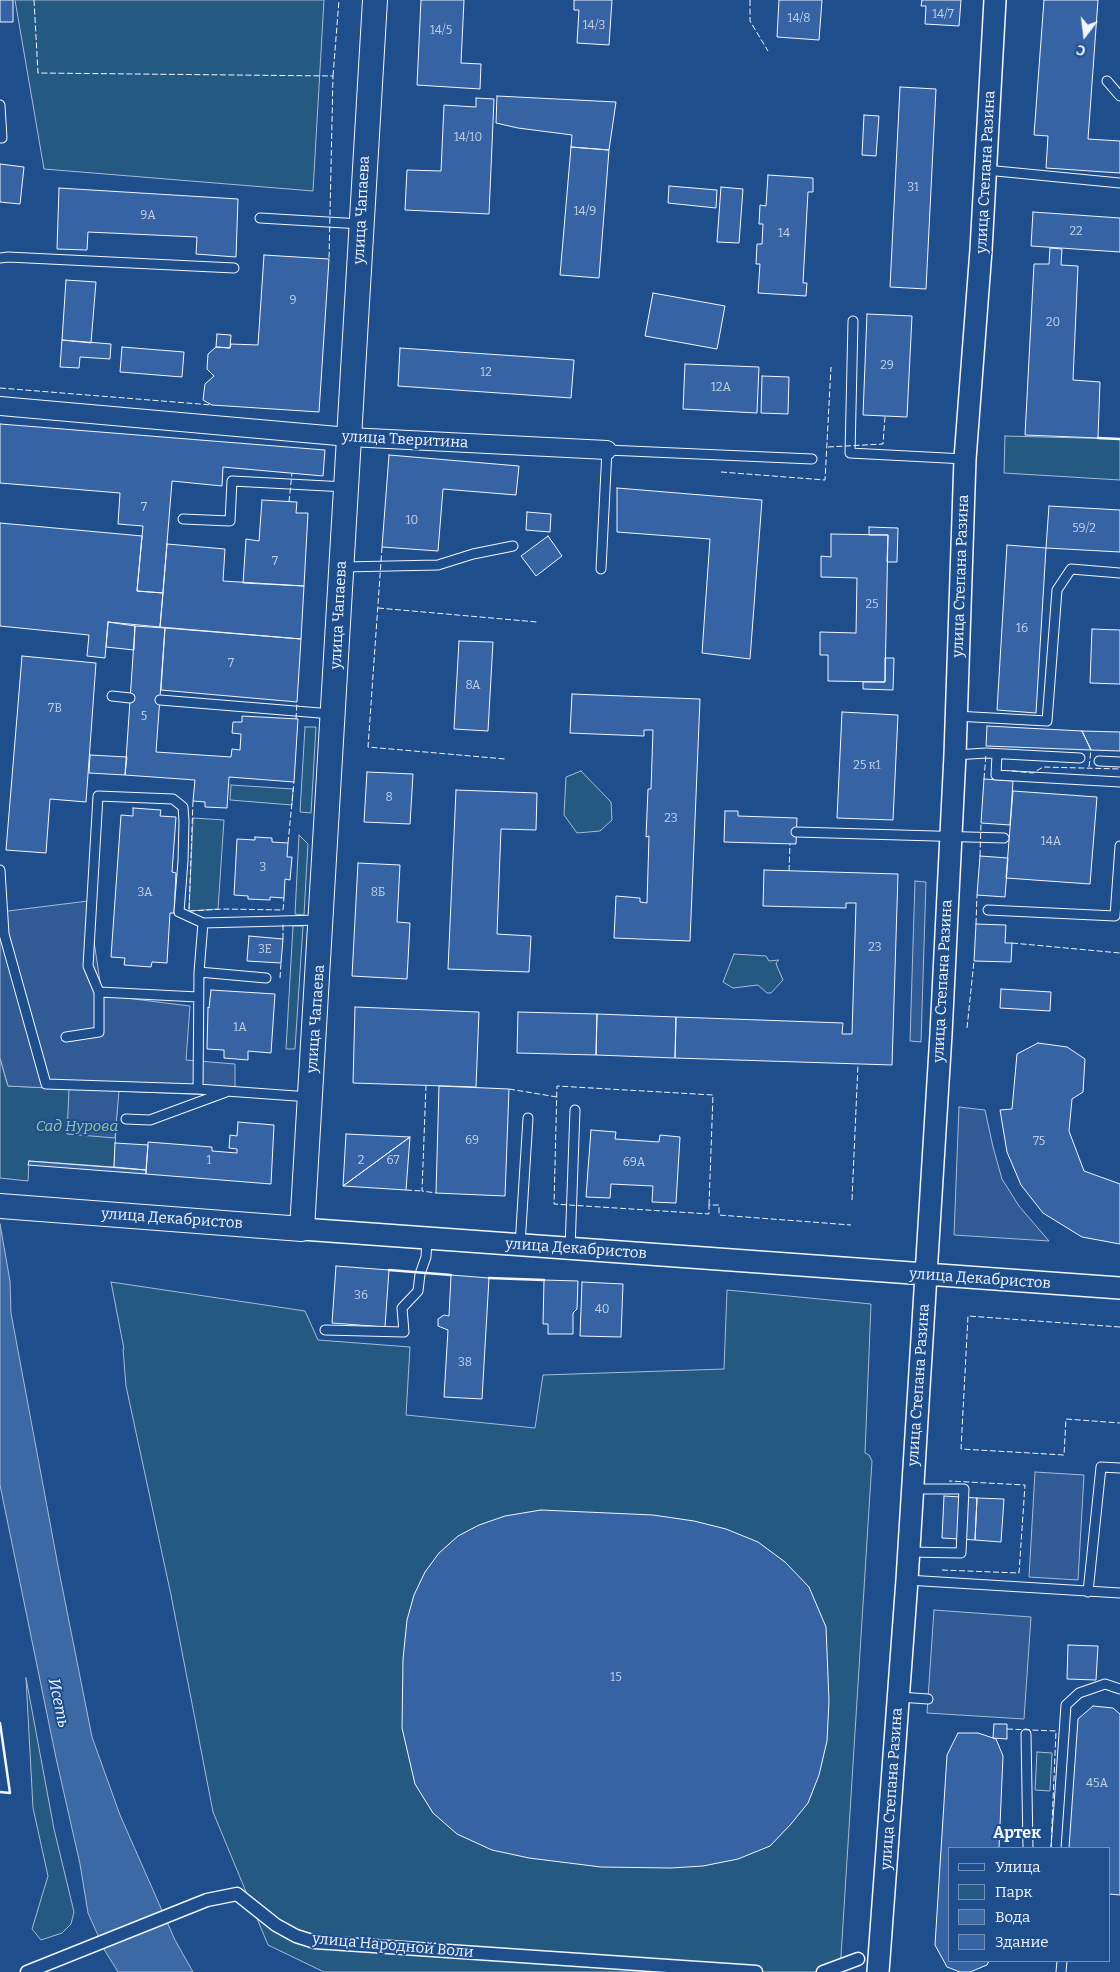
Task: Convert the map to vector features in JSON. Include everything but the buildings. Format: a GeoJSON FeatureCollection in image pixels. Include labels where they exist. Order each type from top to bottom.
{"type":"FeatureCollection","features":[{"type":"Feature","properties":{"kind":"main road","name":"улица Чапаева"},"geometry":{"type":"LineString","coordinates":[[302,1229],[322,920],[374,0]]}},
{"type":"Feature","properties":{"kind":"main road","name":"улица Декабристов"},"geometry":{"type":"LineString","coordinates":[[0,1206],[302,1229]]}},
{"type":"Feature","properties":{"kind":"street","name":"улица Степана Разина"},"geometry":{"type":"LineString","coordinates":[[871,1964],[898,1697],[913,1489],[941,1034],[955,755],[965,459],[986,170],[995,0]]}},
{"type":"Feature","properties":{"kind":"street","name":"улица Тверитина"},"geometry":{"type":"LineString","coordinates":[[0,406],[349,437],[607,450]]}},
{"type":"Feature","properties":{"kind":"street","name":"улица Декабристов"},"geometry":{"type":"LineString","coordinates":[[302,1229],[1120,1288]]}},
{"type":"Feature","properties":{"kind":"street","name":"улица Народной Воли"},"geometry":{"type":"LineString","coordinates":[[27,1972],[207,1900],[237,1894],[276,1925],[296,1936],[315,1942],[756,1972]]}},
{"type":"Feature","properties":{"kind":"street"},"geometry":{"type":"LineString","coordinates":[[823,1972],[871,1964]]}},
{"type":"Feature","properties":{"kind":"lane"},"geometry":{"type":"LineString","coordinates":[[1107,81],[1120,96]]}},
{"type":"Feature","properties":{"kind":"lane"},"geometry":{"type":"LineString","coordinates":[[0,105],[2,138],[0,138]]}},
{"type":"Feature","properties":{"kind":"lane"},"geometry":{"type":"LineString","coordinates":[[986,170],[1120,183]]}},
{"type":"Feature","properties":{"kind":"lane"},"geometry":{"type":"LineString","coordinates":[[260,218],[362,224]]}},
{"type":"Feature","properties":{"kind":"lane"},"geometry":{"type":"LineString","coordinates":[[0,258],[234,268]]}},
{"type":"Feature","properties":{"kind":"lane"},"geometry":{"type":"LineString","coordinates":[[853,321],[850,453],[965,459]]}},
{"type":"Feature","properties":{"kind":"lane"},"geometry":{"type":"LineString","coordinates":[[601,569],[607,450]]}},
{"type":"Feature","properties":{"kind":"lane","name":"улица Тверитина"},"geometry":{"type":"LineString","coordinates":[[607,450],[812,459]]}},
{"type":"Feature","properties":{"kind":"lane"},"geometry":{"type":"LineString","coordinates":[[183,519],[230,521],[232,481],[346,487]]}},
{"type":"Feature","properties":{"kind":"lane"},"geometry":{"type":"LineString","coordinates":[[342,567],[438,564],[472,554],[513,546]]}},
{"type":"Feature","properties":{"kind":"lane"},"geometry":{"type":"LineString","coordinates":[[955,716],[1047,721],[1057,590],[1071,569],[1120,573]]}},
{"type":"Feature","properties":{"kind":"lane"},"geometry":{"type":"LineString","coordinates":[[112,696],[130,698]]}},
{"type":"Feature","properties":{"kind":"lane"},"geometry":{"type":"LineString","coordinates":[[160,700],[333,714]]}},
{"type":"Feature","properties":{"kind":"lane"},"geometry":{"type":"LineString","coordinates":[[955,755],[997,754],[1080,758]]}},
{"type":"Feature","properties":{"kind":"lane"},"geometry":{"type":"LineString","coordinates":[[997,754],[996,775],[1120,782]]}},
{"type":"Feature","properties":{"kind":"lane"},"geometry":{"type":"LineString","coordinates":[[1100,761],[1120,762]]}},
{"type":"Feature","properties":{"kind":"lane"},"geometry":{"type":"LineString","coordinates":[[66,1037],[99,1032],[99,992],[88,966],[98,796],[173,799],[183,807],[184,821],[179,912],[202,923],[322,920]]}},
{"type":"Feature","properties":{"kind":"lane"},"geometry":{"type":"LineString","coordinates":[[796,832],[1004,838]]}},
{"type":"Feature","properties":{"kind":"lane"},"geometry":{"type":"LineString","coordinates":[[988,910],[1115,916],[1120,846]]}},
{"type":"Feature","properties":{"kind":"lane"},"geometry":{"type":"LineString","coordinates":[[0,870],[4,934],[46,1084],[198,1089],[311,1097]]}},
{"type":"Feature","properties":{"kind":"lane"},"geometry":{"type":"LineString","coordinates":[[198,1089],[198,997],[202,923]]}},
{"type":"Feature","properties":{"kind":"lane"},"geometry":{"type":"LineString","coordinates":[[199,972],[266,978]]}},
{"type":"Feature","properties":{"kind":"lane"},"geometry":{"type":"LineString","coordinates":[[99,992],[198,997]]}},
{"type":"Feature","properties":{"kind":"lane"},"geometry":{"type":"LineString","coordinates":[[126,1119],[150,1120],[228,1091]]}},
{"type":"Feature","properties":{"kind":"lane"},"geometry":{"type":"LineString","coordinates":[[570,1249],[575,1110]]}},
{"type":"Feature","properties":{"kind":"lane"},"geometry":{"type":"LineString","coordinates":[[520,1245],[528,1118]]}},
{"type":"Feature","properties":{"kind":"lane"},"geometry":{"type":"LineString","coordinates":[[325,1330],[404,1332],[402,1308],[418,1291],[420,1274],[426,1257],[427,1238]]}},
{"type":"Feature","properties":{"kind":"lane"},"geometry":{"type":"LineString","coordinates":[[1088,1592],[1101,1467],[1120,1468]]}},
{"type":"Feature","properties":{"kind":"lane"},"geometry":{"type":"LineString","coordinates":[[909,1552],[961,1553],[964,1489],[913,1489]]}},
{"type":"Feature","properties":{"kind":"lane"},"geometry":{"type":"LineString","coordinates":[[907,1580],[1120,1593]]}},
{"type":"Feature","properties":{"kind":"lane"},"geometry":{"type":"LineString","coordinates":[[1056,1847],[1066,1705],[1079,1693],[1105,1684],[1120,1689]]}},
{"type":"Feature","properties":{"kind":"lane"},"geometry":{"type":"LineString","coordinates":[[898,1697],[928,1699]]}},
{"type":"Feature","properties":{"kind":"lane"},"geometry":{"type":"LineString","coordinates":[[1026,1734],[1028,1847]]}},
{"type":"Feature","properties":{"kind":"green space"},"geometry":{"type":"Polygon","coordinates":[[[15,0],[324,0],[313,191],[44,169],[15,0]]]}},
{"type":"Feature","properties":{"kind":"green space"},"geometry":{"type":"Polygon","coordinates":[[[1005,436],[1120,439],[1120,480],[1004,473],[1005,436]]]}},
{"type":"Feature","properties":{"kind":"green space"},"geometry":{"type":"Polygon","coordinates":[[[305,727],[316,727],[311,813],[300,812],[305,727]]]}},
{"type":"Feature","properties":{"kind":"green space"},"geometry":{"type":"Polygon","coordinates":[[[581,771],[611,802],[612,820],[600,831],[577,833],[564,815],[566,777],[581,771]]]}},
{"type":"Feature","properties":{"kind":"green space"},"geometry":{"type":"Polygon","coordinates":[[[231,785],[293,789],[292,805],[230,800],[231,785]]]}},
{"type":"Feature","properties":{"kind":"green space"},"geometry":{"type":"Polygon","coordinates":[[[193,818],[224,820],[218,909],[189,911],[193,818]]]}},
{"type":"Feature","properties":{"kind":"green space"},"geometry":{"type":"Polygon","coordinates":[[[299,835],[308,844],[304,915],[295,914],[299,835]]]}},
{"type":"Feature","properties":{"kind":"green space"},"geometry":{"type":"Polygon","coordinates":[[[293,926],[303,926],[295,1049],[286,1049],[293,926]]]}},
{"type":"Feature","properties":{"kind":"green space"},"geometry":{"type":"Polygon","coordinates":[[[734,954],[766,956],[769,961],[779,960],[776,963],[783,980],[771,993],[767,993],[758,985],[733,988],[723,982],[734,954]]]}},
{"type":"Feature","properties":{"kind":"green space","name":"Сад Нурова"},"geometry":{"type":"Polygon","coordinates":[[[0,1058],[8,1086],[118,1091],[114,1167],[29,1161],[28,1181],[0,1178],[0,1058]]]}},
{"type":"Feature","properties":{"kind":"green space"},"geometry":{"type":"Polygon","coordinates":[[[111,1282],[305,1311],[318,1340],[410,1347],[406,1415],[535,1428],[543,1375],[724,1369],[727,1290],[871,1304],[865,1453],[869,1455],[872,1461],[840,1972],[324,1972],[268,1945],[213,1812],[171,1595],[126,1386],[124,1349],[111,1282]]]}},
{"type":"Feature","properties":{"kind":"green space"},"geometry":{"type":"Polygon","coordinates":[[[26,1678],[54,1829],[74,1912],[71,1924],[62,1933],[41,1940],[32,1929],[48,1876],[33,1808],[26,1678]]]}},
{"type":"Feature","properties":{"kind":"green space"},"geometry":{"type":"Polygon","coordinates":[[[1037,1752],[1052,1753],[1050,1791],[1035,1790],[1037,1752]]]}},
{"type":"Feature","properties":{"kind":"shaded area"},"geometry":{"type":"Polygon","coordinates":[[[915,881],[926,882],[921,1042],[910,1041],[915,881]]]}},
{"type":"Feature","properties":{"kind":"shaded area"},"geometry":{"type":"Polygon","coordinates":[[[88,901],[102,995],[190,1006],[186,1060],[235,1064],[235,1096],[119,1091],[115,1138],[67,1134],[69,1089],[8,1086],[0,1058],[0,912],[88,901]]]}},
{"type":"Feature","properties":{"kind":"shaded area"},"geometry":{"type":"Polygon","coordinates":[[[959,1107],[985,1110],[1002,1179],[1019,1206],[1049,1241],[954,1235],[959,1107]]]}},
{"type":"Feature","properties":{"kind":"shaded area"},"geometry":{"type":"Polygon","coordinates":[[[1035,1472],[1084,1475],[1078,1580],[1029,1577],[1035,1472]]]}},
{"type":"Feature","properties":{"kind":"shaded area"},"geometry":{"type":"Polygon","coordinates":[[[934,1610],[1031,1617],[1024,1719],[927,1713],[934,1610]]]}},
{"type":"Feature","properties":{"kind":"water","name":"Исеть"},"geometry":{"type":"Polygon","coordinates":[[[0,1224],[10,1281],[11,1313],[92,1737],[120,1815],[175,1940],[193,1972],[118,1972],[105,1951],[88,1913],[80,1864],[56,1758],[0,1485],[0,1224]]]}},
{"type":"Feature","properties":{"kind":"fence"},"geometry":{"type":"LineString","coordinates":[[34,0],[38,73],[333,76],[329,259]]}},
{"type":"Feature","properties":{"kind":"fence"},"geometry":{"type":"LineString","coordinates":[[333,76],[339,0]]}},
{"type":"Feature","properties":{"kind":"fence"},"geometry":{"type":"LineString","coordinates":[[750,0],[750,21],[768,51]]}},
{"type":"Feature","properties":{"kind":"fence"},"geometry":{"type":"LineString","coordinates":[[721,472],[825,480],[831,367]]}},
{"type":"Feature","properties":{"kind":"fence"},"geometry":{"type":"LineString","coordinates":[[0,388],[212,405]]}},
{"type":"Feature","properties":{"kind":"fence"},"geometry":{"type":"LineString","coordinates":[[828,447],[883,444],[885,416]]}},
{"type":"Feature","properties":{"kind":"fence"},"geometry":{"type":"LineString","coordinates":[[289,502],[292,473]]}},
{"type":"Feature","properties":{"kind":"fence"},"geometry":{"type":"LineString","coordinates":[[382,547],[368,747],[505,759]]}},
{"type":"Feature","properties":{"kind":"fence"},"geometry":{"type":"LineString","coordinates":[[378,608],[537,622]]}},
{"type":"Feature","properties":{"kind":"fence"},"geometry":{"type":"LineString","coordinates":[[296,719],[297,702]]}},
{"type":"Feature","properties":{"kind":"fence"},"geometry":{"type":"LineString","coordinates":[[1089,767],[1091,750]]}},
{"type":"Feature","properties":{"kind":"fence"},"geometry":{"type":"LineString","coordinates":[[984,779],[986,754]]}},
{"type":"Feature","properties":{"kind":"fence"},"geometry":{"type":"LineString","coordinates":[[1012,771],[1033,773],[1043,767],[1120,769]]}},
{"type":"Feature","properties":{"kind":"fence"},"geometry":{"type":"LineString","coordinates":[[288,843],[294,782]]}},
{"type":"Feature","properties":{"kind":"fence"},"geometry":{"type":"LineString","coordinates":[[193,801],[189,911],[225,909],[283,910],[284,898]]}},
{"type":"Feature","properties":{"kind":"fence"},"geometry":{"type":"LineString","coordinates":[[980,856],[981,823]]}},
{"type":"Feature","properties":{"kind":"fence"},"geometry":{"type":"LineString","coordinates":[[789,871],[790,844]]}},
{"type":"Feature","properties":{"kind":"fence"},"geometry":{"type":"LineString","coordinates":[[976,924],[977,895]]}},
{"type":"Feature","properties":{"kind":"fence"},"geometry":{"type":"LineString","coordinates":[[283,922],[283,939]]}},
{"type":"Feature","properties":{"kind":"fence"},"geometry":{"type":"LineString","coordinates":[[1012,943],[1120,953]]}},
{"type":"Feature","properties":{"kind":"fence"},"geometry":{"type":"LineString","coordinates":[[967,1028],[974,961]]}},
{"type":"Feature","properties":{"kind":"fence"},"geometry":{"type":"LineString","coordinates":[[280,978],[281,963]]}},
{"type":"Feature","properties":{"kind":"fence"},"geometry":{"type":"LineString","coordinates":[[852,1200],[858,1064]]}},
{"type":"Feature","properties":{"kind":"fence"},"geometry":{"type":"LineString","coordinates":[[426,1085],[422,1191],[436,1193]]}},
{"type":"Feature","properties":{"kind":"fence"},"geometry":{"type":"LineString","coordinates":[[709,1205],[713,1095],[557,1086],[554,1204],[709,1214],[709,1205],[719,1205],[719,1215],[851,1225]]}},
{"type":"Feature","properties":{"kind":"fence"},"geometry":{"type":"LineString","coordinates":[[509,1089],[557,1097]]}},
{"type":"Feature","properties":{"kind":"fence"},"geometry":{"type":"LineString","coordinates":[[406,1190],[422,1191]]}},
{"type":"Feature","properties":{"kind":"fence"},"geometry":{"type":"LineString","coordinates":[[1120,1327],[968,1316],[961,1449],[1064,1455],[1066,1419],[1120,1423]]}},
{"type":"Feature","properties":{"kind":"fence"},"geometry":{"type":"LineString","coordinates":[[942,1570],[1019,1573],[1025,1485],[949,1481]]}},
{"type":"Feature","properties":{"kind":"fence"},"geometry":{"type":"LineString","coordinates":[[1007,1729],[1056,1731],[1051,1847]]}},
{"type":"Feature","properties":{"kind":"wall"},"geometry":{"type":"LineString","coordinates":[[1098,438],[1120,439]]}},
{"type":"Feature","properties":{"kind":"wall"},"geometry":{"type":"LineString","coordinates":[[389,1270],[451,1275]]}},
{"type":"Feature","properties":{"kind":"wall"},"geometry":{"type":"LineString","coordinates":[[489,1278],[544,1280]]}},
{"type":"Feature","properties":{"kind":"wall"},"geometry":{"type":"LineString","coordinates":[[0,1723],[10,1793],[0,1792]]}},
{"type":"Feature","properties":{"kind":"district","name":"Артек"},"geometry":{"type":"Point","coordinates":[1017,1834]}}]}
